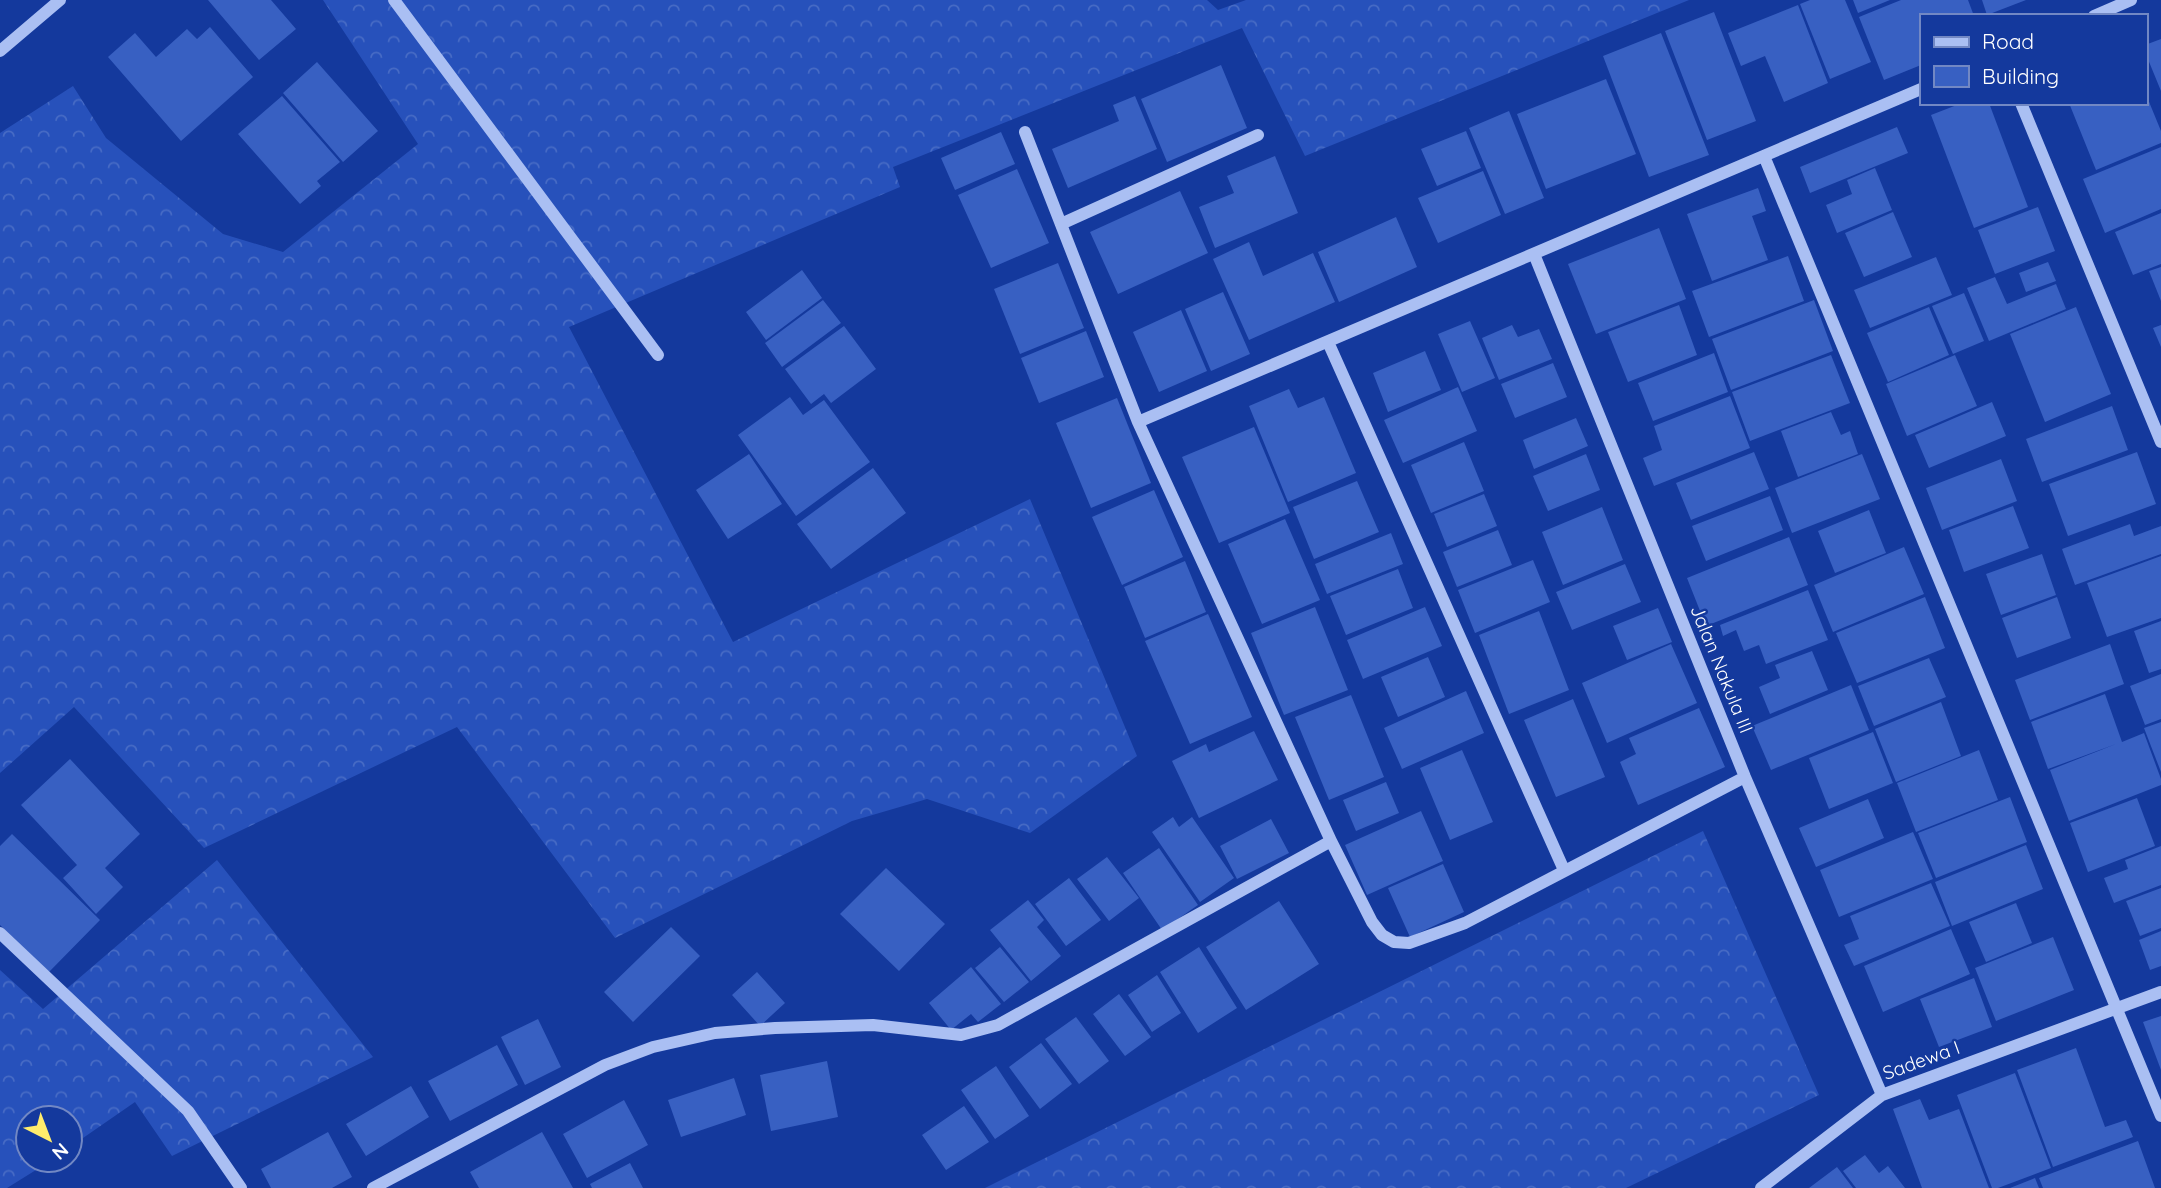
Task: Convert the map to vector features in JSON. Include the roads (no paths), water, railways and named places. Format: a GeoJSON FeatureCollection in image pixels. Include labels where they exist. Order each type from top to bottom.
{"type":"FeatureCollection","features":[{"type":"Feature","properties":{"kind":"street"},"geometry":{"type":"LineString","coordinates":[[0,51],[60,0]]}},
{"type":"Feature","properties":{"kind":"street"},"geometry":{"type":"LineString","coordinates":[[394,0],[657,355]]}},
{"type":"Feature","properties":{"kind":"street"},"geometry":{"type":"LineString","coordinates":[[2099,14],[2131,0]]}},
{"type":"Feature","properties":{"kind":"street"},"geometry":{"type":"LineString","coordinates":[[1138,422],[1920,89]]}},
{"type":"Feature","properties":{"kind":"street"},"geometry":{"type":"LineString","coordinates":[[2022,105],[2161,442]]}},
{"type":"Feature","properties":{"kind":"street"},"geometry":{"type":"LineString","coordinates":[[1024,132],[1138,422],[1331,841],[1372,922],[1382,935],[1394,942],[1409,943],[1465,923],[1745,777]]}},
{"type":"Feature","properties":{"kind":"street"},"geometry":{"type":"LineString","coordinates":[[1061,224],[1258,135]]}},
{"type":"Feature","properties":{"kind":"street"},"geometry":{"type":"LineString","coordinates":[[1764,156],[2161,1116]]}},
{"type":"Feature","properties":{"kind":"street","name":"Jalan Nakula III"},"geometry":{"type":"LineString","coordinates":[[1534,254],[1745,777],[1882,1095]]}},
{"type":"Feature","properties":{"kind":"street"},"geometry":{"type":"LineString","coordinates":[[1328,342],[1564,870]]}},
{"type":"Feature","properties":{"kind":"street"},"geometry":{"type":"LineString","coordinates":[[373,1188],[605,1065],[653,1047],[715,1033],[775,1028],[873,1025],[961,1035],[998,1025],[1331,841]]}},
{"type":"Feature","properties":{"kind":"street"},"geometry":{"type":"LineString","coordinates":[[0,933],[188,1111],[241,1188]]}},
{"type":"Feature","properties":{"kind":"street","name":"Sadewa I"},"geometry":{"type":"LineString","coordinates":[[1761,1188],[1882,1095],[2161,992]]}}]}
